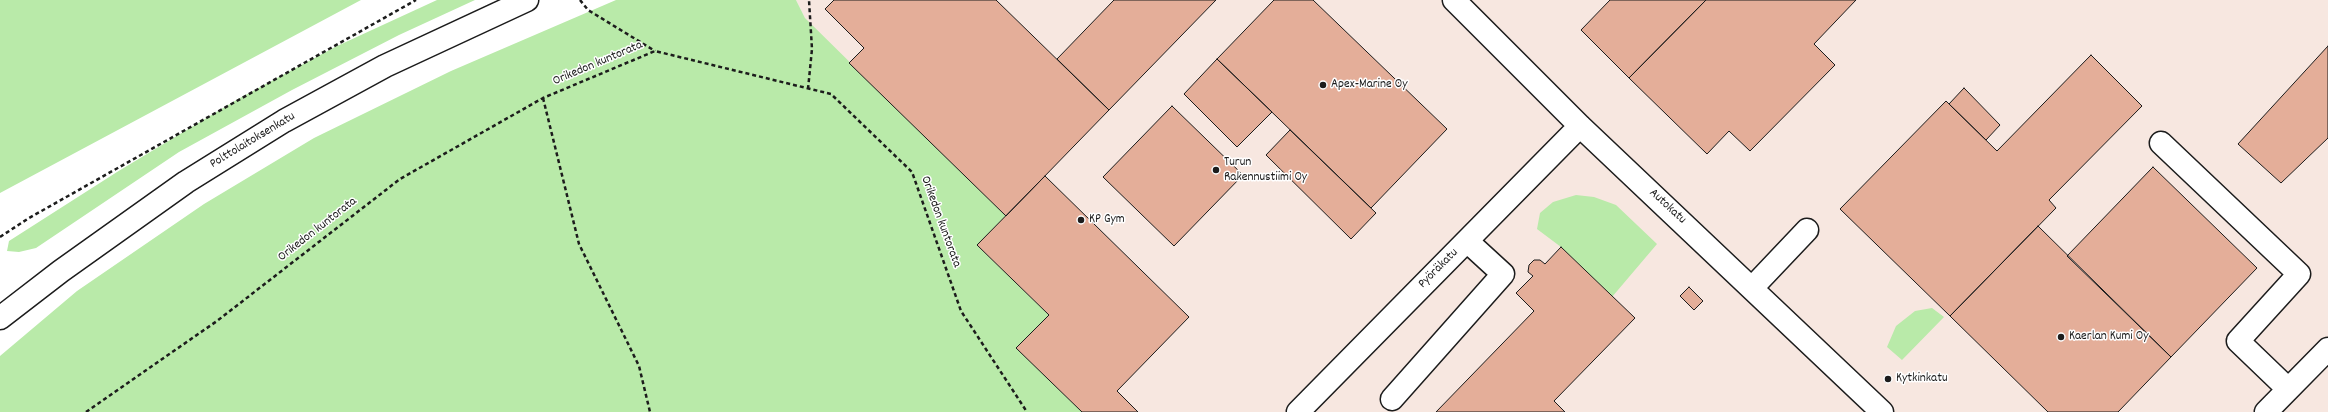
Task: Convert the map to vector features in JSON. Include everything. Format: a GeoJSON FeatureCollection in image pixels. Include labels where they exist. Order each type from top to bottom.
{"type":"FeatureCollection","features":[{"type":"Feature","properties":{"kind":"street","name":"Polttolaitoksenkatu"},"geometry":{"type":"LineString","coordinates":[[0,318],[61,270],[186,182],[284,120],[384,66],[527,0]]}},
{"type":"Feature","properties":{"kind":"street","name":"Autokatu"},"geometry":{"type":"LineString","coordinates":[[1454,0],[1580,126],[1882,412]]}},
{"type":"Feature","properties":{"kind":"street","name":"Pyöräkatu"},"geometry":{"type":"LineString","coordinates":[[1298,412],[1580,126]]}},
{"type":"Feature","properties":{"kind":"street"},"geometry":{"type":"LineString","coordinates":[[2161,143],[2299,274],[2238,341],[2288,389]]}},
{"type":"Feature","properties":{"kind":"street"},"geometry":{"type":"LineString","coordinates":[[1752,288],[1807,230]]}},
{"type":"Feature","properties":{"kind":"street"},"geometry":{"type":"LineString","coordinates":[[1392,399],[1503,274],[1467,241]]}},
{"type":"Feature","properties":{"kind":"street"},"geometry":{"type":"LineString","coordinates":[[2266,412],[2328,349]]}},
{"type":"Feature","properties":{"kind":"path"},"geometry":{"type":"LineString","coordinates":[[0,237],[29,218],[416,0]]}},
{"type":"Feature","properties":{"kind":"path"},"geometry":{"type":"LineString","coordinates":[[580,0],[588,10],[655,51]]}},
{"type":"Feature","properties":{"kind":"path"},"geometry":{"type":"LineString","coordinates":[[808,89],[812,49],[809,0]]}},
{"type":"Feature","properties":{"kind":"path","name":"Orikedon kuntorata"},"geometry":{"type":"LineString","coordinates":[[86,412],[217,321],[400,179],[543,98],[655,51],[831,94],[912,172],[962,311],[1027,412]]}},
{"type":"Feature","properties":{"kind":"path"},"geometry":{"type":"LineString","coordinates":[[543,98],[579,244],[639,366],[650,412]]}},
{"type":"Feature","properties":{"kind":"shaded area"},"geometry":{"type":"Polygon","coordinates":[[[796,0],[2328,0],[2328,412],[1082,412],[1016,348],[1049,315],[977,245],[805,18],[796,0]]]}},
{"type":"Feature","properties":{"kind":"green space"},"geometry":{"type":"Polygon","coordinates":[[[0,0],[361,0],[0,193],[0,0]]]}},
{"type":"Feature","properties":{"kind":"green space"},"geometry":{"type":"Polygon","coordinates":[[[437,0],[475,0],[399,35],[292,90],[179,152],[36,248],[19,252],[7,251],[9,241],[117,172],[238,99],[335,47],[437,0]]]}},
{"type":"Feature","properties":{"kind":"green space"},"geometry":{"type":"Polygon","coordinates":[[[616,0],[796,0],[805,18],[1006,216],[977,245],[1049,315],[1017,348],[1082,412],[0,412],[0,356],[77,291],[204,204],[314,138],[451,71],[616,0]]]}},
{"type":"Feature","properties":{"kind":"green space"},"geometry":{"type":"Polygon","coordinates":[[[1576,195],[1594,197],[1616,205],[1657,244],[1612,297],[1561,247],[1537,229],[1540,213],[1553,202],[1576,195]]]}},
{"type":"Feature","properties":{"kind":"green space"},"geometry":{"type":"Polygon","coordinates":[[[1932,308],[1944,317],[1902,360],[1887,347],[1896,326],[1915,311],[1932,308]]]}},
{"type":"Feature","properties":{"kind":"building"},"geometry":{"type":"Polygon","coordinates":[[[834,0],[996,0],[1109,110],[1006,216],[849,63],[864,48],[825,9],[834,0]]]}},
{"type":"Feature","properties":{"kind":"building"},"geometry":{"type":"Polygon","coordinates":[[[1114,0],[1216,0],[1109,110],[1057,59],[1114,0]]]}},
{"type":"Feature","properties":{"kind":"building","name":"Apex-Marine Oy"},"geometry":{"type":"Polygon","coordinates":[[[1274,0],[1313,0],[1447,129],[1371,208],[1217,59],[1274,0]]]}},
{"type":"Feature","properties":{"kind":"building"},"geometry":{"type":"Polygon","coordinates":[[[1610,0],[1706,0],[1629,78],[1581,30],[1610,0]]]}},
{"type":"Feature","properties":{"kind":"building"},"geometry":{"type":"Polygon","coordinates":[[[1706,0],[1856,0],[1814,44],[1835,65],[1750,151],[1729,131],[1707,154],[1629,78],[1706,0]]]}},
{"type":"Feature","properties":{"kind":"building"},"geometry":{"type":"Polygon","coordinates":[[[2328,46],[2328,138],[2281,183],[2238,144],[2328,46]]]}},
{"type":"Feature","properties":{"kind":"building"},"geometry":{"type":"Polygon","coordinates":[[[2091,55],[2142,106],[2049,200],[2056,208],[1950,316],[1840,209],[1946,101],[1997,151],[2091,55]]]}},
{"type":"Feature","properties":{"kind":"building"},"geometry":{"type":"Polygon","coordinates":[[[1217,59],[1272,112],[1237,147],[1184,94],[1217,59]]]}},
{"type":"Feature","properties":{"kind":"building"},"geometry":{"type":"Polygon","coordinates":[[[1964,88],[2000,125],[1986,140],[1949,104],[1964,88]]]}},
{"type":"Feature","properties":{"kind":"building"},"geometry":{"type":"Polygon","coordinates":[[[1172,106],[1243,175],[1174,246],[1103,177],[1172,106]]]}},
{"type":"Feature","properties":{"kind":"building"},"geometry":{"type":"Polygon","coordinates":[[[1290,130],[1376,213],[1351,239],[1266,155],[1290,130]]]}},
{"type":"Feature","properties":{"kind":"building"},"geometry":{"type":"Polygon","coordinates":[[[2153,167],[2257,268],[2171,357],[2067,256],[2153,167]]]}},
{"type":"Feature","properties":{"kind":"building"},"geometry":{"type":"Polygon","coordinates":[[[1045,176],[1189,317],[1117,391],[1138,412],[1082,412],[1016,348],[1049,315],[977,245],[1045,176]]]}},
{"type":"Feature","properties":{"kind":"building","name":"Kaerlan Kumi Oy"},"geometry":{"type":"Polygon","coordinates":[[[2038,226],[2171,357],[2118,412],[2048,412],[1950,316],[2038,226]]]}},
{"type":"Feature","properties":{"kind":"building"},"geometry":{"type":"Polygon","coordinates":[[[1561,247],[1635,318],[1554,401],[1565,412],[1436,412],[1534,311],[1516,293],[1533,276],[1528,272],[1529,265],[1534,260],[1540,260],[1545,264],[1561,247]]]}},
{"type":"Feature","properties":{"kind":"building"},"geometry":{"type":"Polygon","coordinates":[[[1689,287],[1703,301],[1694,310],[1680,296],[1689,287]]]}},
{"type":"Feature","properties":{"kind":"place","name":"Apex-Marine Oy"},"geometry":{"type":"Point","coordinates":[1323,85]}},
{"type":"Feature","properties":{"kind":"place","name":"Turun Rakennustiimi Oy"},"geometry":{"type":"Point","coordinates":[1216,170]}},
{"type":"Feature","properties":{"kind":"place","name":"KP Gym"},"geometry":{"type":"Point","coordinates":[1081,220]}},
{"type":"Feature","properties":{"kind":"place","name":"Kaerlan Kumi Oy"},"geometry":{"type":"Point","coordinates":[2061,337]}},
{"type":"Feature","properties":{"kind":"place","name":"Kytkinkatu"},"geometry":{"type":"Point","coordinates":[1888,379]}}]}
